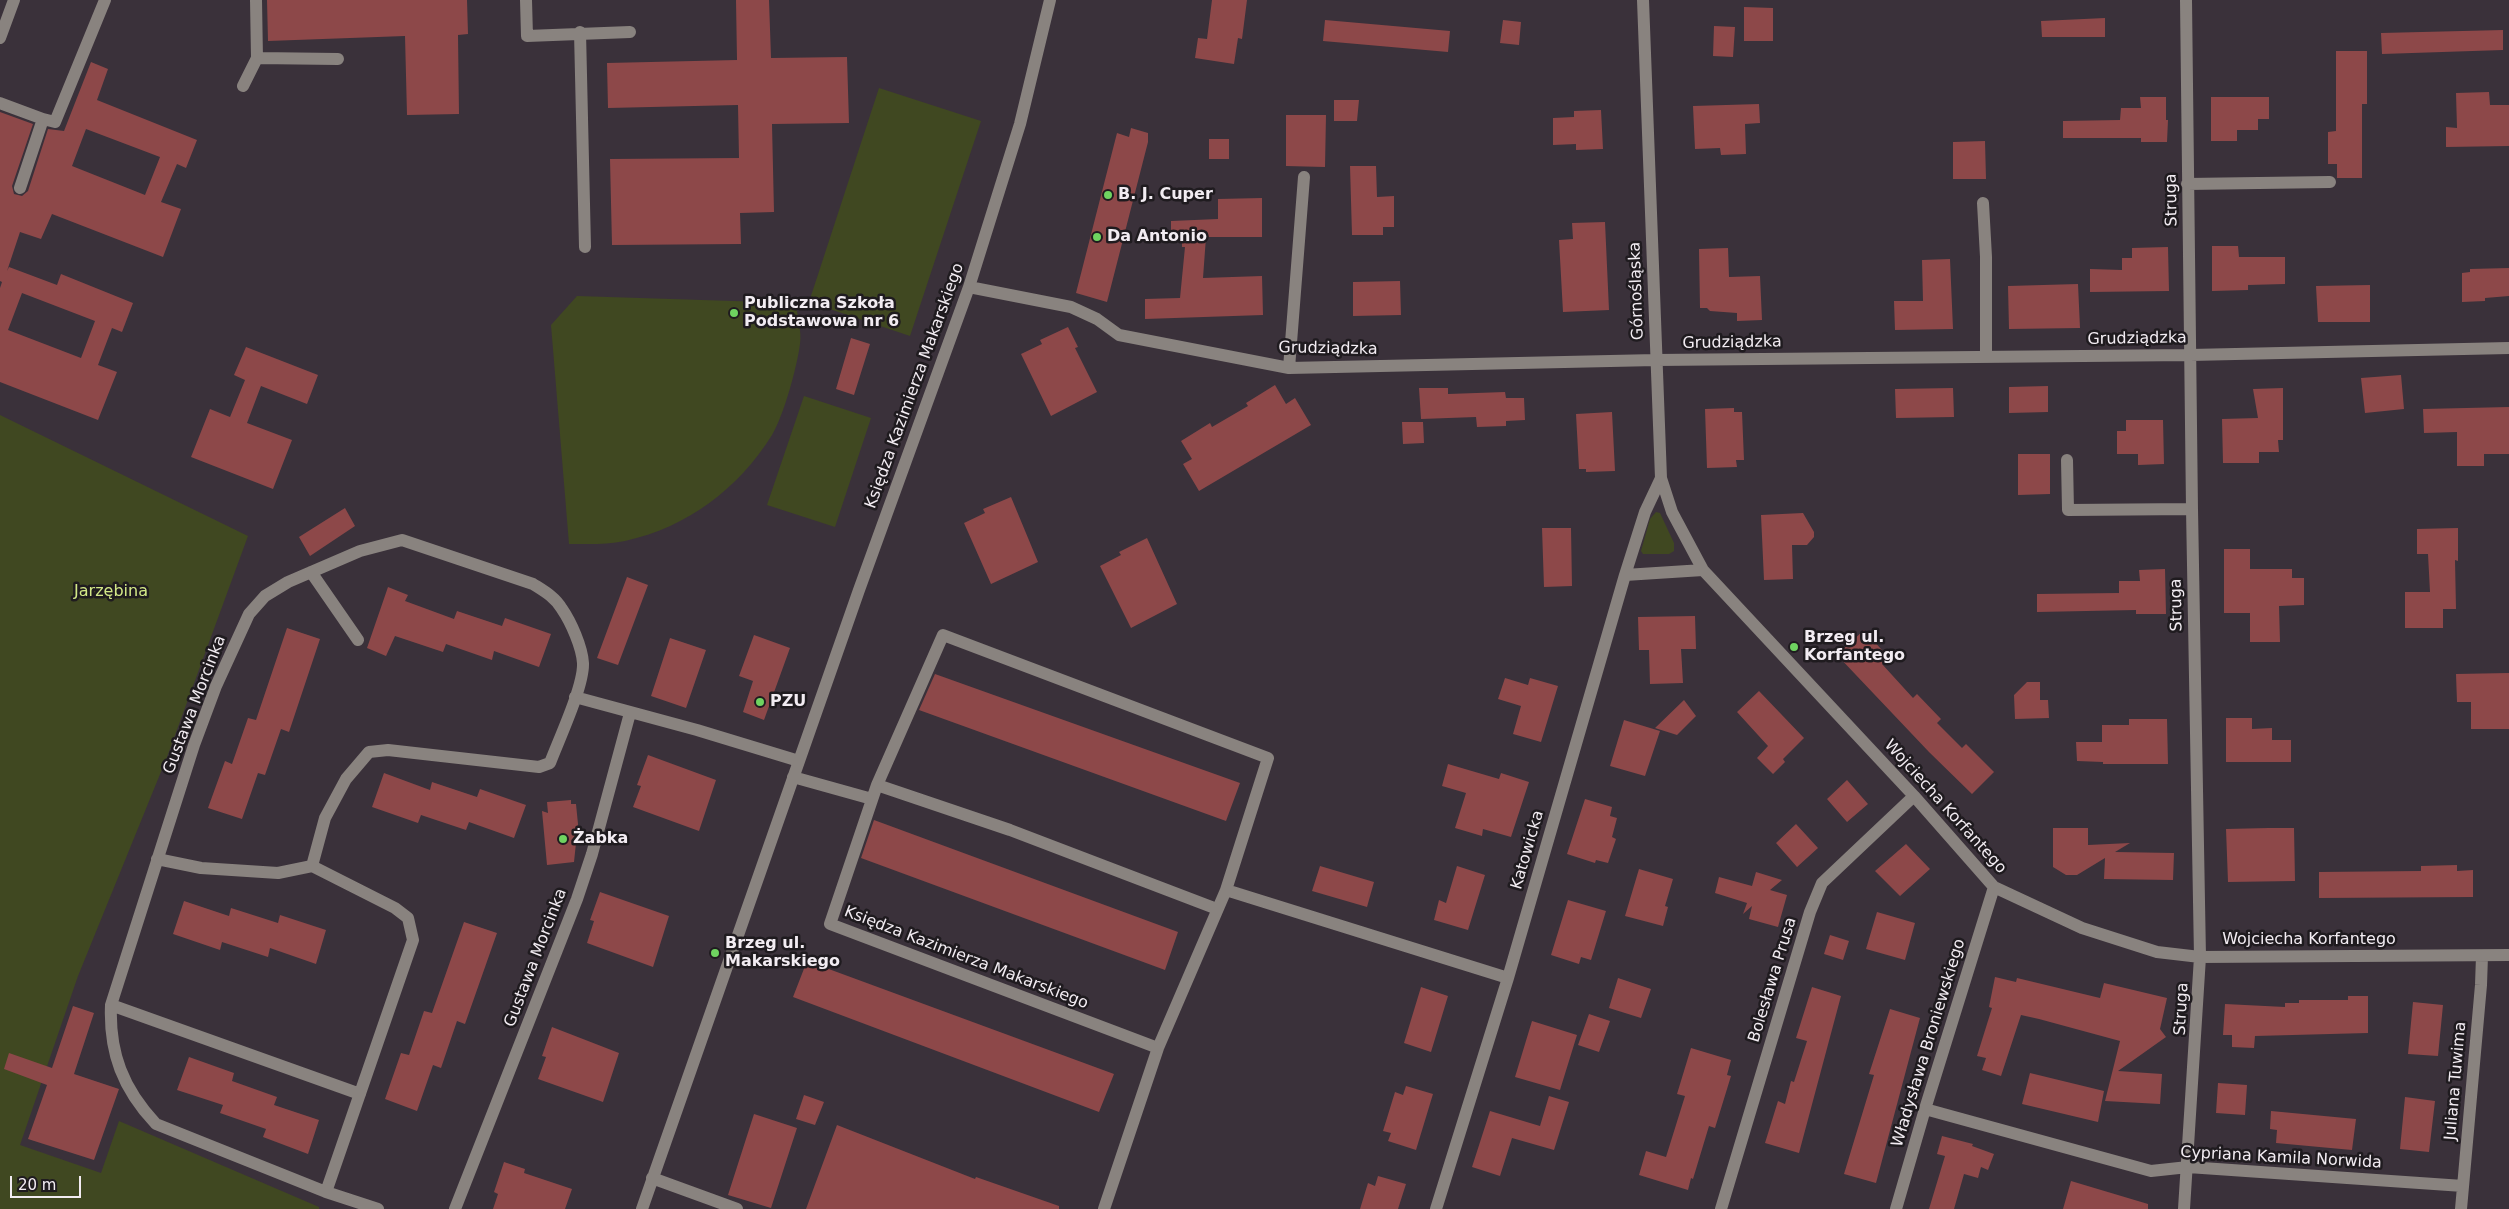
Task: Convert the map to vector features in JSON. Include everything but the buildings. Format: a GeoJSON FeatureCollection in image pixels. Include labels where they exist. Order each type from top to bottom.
{"type":"FeatureCollection","features":[{"type":"Feature","properties":{"kind":"street"},"geometry":{"type":"LineString","coordinates":[[0,38],[14,0]]}},
{"type":"Feature","properties":{"kind":"street"},"geometry":{"type":"LineString","coordinates":[[0,103],[55,122],[105,0]]}},
{"type":"Feature","properties":{"kind":"street"},"geometry":{"type":"LineString","coordinates":[[243,86],[258,58],[256,0]]}},
{"type":"Feature","properties":{"kind":"street"},"geometry":{"type":"LineString","coordinates":[[526,0],[527,36],[580,32],[630,32]]}},
{"type":"Feature","properties":{"kind":"street","name":"Księdza Kazimierza Makarskiego"},"geometry":{"type":"LineString","coordinates":[[642,1209],[793,777],[969,287],[1020,124],[1050,0]]}},
{"type":"Feature","properties":{"kind":"street","name":"Górnośląska"},"geometry":{"type":"LineString","coordinates":[[1624,574],[1645,512],[1661,478],[1643,0]]}},
{"type":"Feature","properties":{"kind":"street","name":"Struga"},"geometry":{"type":"LineString","coordinates":[[2184,1209],[2200,957],[2186,0]]}},
{"type":"Feature","properties":{"kind":"street"},"geometry":{"type":"LineString","coordinates":[[580,32],[585,247]]}},
{"type":"Feature","properties":{"kind":"street"},"geometry":{"type":"LineString","coordinates":[[258,58],[338,59]]}},
{"type":"Feature","properties":{"kind":"street"},"geometry":{"type":"LineString","coordinates":[[20,188],[44,119]]}},
{"type":"Feature","properties":{"kind":"street"},"geometry":{"type":"LineString","coordinates":[[1289,368],[1304,177]]}},
{"type":"Feature","properties":{"kind":"street"},"geometry":{"type":"LineString","coordinates":[[2188,184],[2330,182]]}},
{"type":"Feature","properties":{"kind":"street"},"geometry":{"type":"LineString","coordinates":[[1983,203],[1986,356]]}},
{"type":"Feature","properties":{"kind":"street","name":"Grudziądzka"},"geometry":{"type":"LineString","coordinates":[[969,287],[1071,307],[1097,319],[1118,335],[1289,368],[1656,360],[2190,354],[2509,348]]}},
{"type":"Feature","properties":{"kind":"street"},"geometry":{"type":"LineString","coordinates":[[2067,460],[2068,510],[2192,508]]}},
{"type":"Feature","properties":{"kind":"street","name":"Wojciecha Korfantego"},"geometry":{"type":"LineString","coordinates":[[1661,478],[1672,512],[1703,570],[1914,796],[1994,887],[2082,928],[2158,952],[2200,957],[2509,955]]}},
{"type":"Feature","properties":{"kind":"street","name":"Gustawa Morcinka"},"geometry":{"type":"LineString","coordinates":[[312,866],[325,818],[346,779],[369,752],[388,750],[539,767],[550,763],[575,697],[583,664],[577,641],[562,608],[550,595],[533,584],[402,540],[360,551],[288,582],[265,596],[249,614],[216,686],[157,859],[112,1005],[110,1029],[125,1084],[140,1106],[156,1124],[326,1192],[378,1209]]}},
{"type":"Feature","properties":{"kind":"street"},"geometry":{"type":"LineString","coordinates":[[1624,574],[1703,570]]}},
{"type":"Feature","properties":{"kind":"street"},"geometry":{"type":"LineString","coordinates":[[311,572],[358,640]]}},
{"type":"Feature","properties":{"kind":"street","name":"Katowicka"},"geometry":{"type":"LineString","coordinates":[[1436,1209],[1508,978],[1624,574]]}},
{"type":"Feature","properties":{"kind":"street","name":"Księdza Kazimierza Makarskiego"},"geometry":{"type":"LineString","coordinates":[[1104,1209],[1158,1048],[1226,890],[1268,758],[943,635],[877,785],[830,924],[1158,1048]]}},
{"type":"Feature","properties":{"kind":"street"},"geometry":{"type":"LineString","coordinates":[[575,697],[697,730],[799,761]]}},
{"type":"Feature","properties":{"kind":"street","name":"Gustawa Morcinka"},"geometry":{"type":"LineString","coordinates":[[455,1209],[577,898],[592,854],[630,713]]}},
{"type":"Feature","properties":{"kind":"street"},"geometry":{"type":"LineString","coordinates":[[793,777],[872,799]]}},
{"type":"Feature","properties":{"kind":"street"},"geometry":{"type":"LineString","coordinates":[[877,785],[1010,830],[1217,909]]}},
{"type":"Feature","properties":{"kind":"street","name":"Bolesława Prusa"},"geometry":{"type":"LineString","coordinates":[[1721,1209],[1810,912],[1822,883],[1914,796]]}},
{"type":"Feature","properties":{"kind":"street"},"geometry":{"type":"LineString","coordinates":[[157,859],[201,868],[278,872],[312,866],[395,908],[408,918],[413,940],[326,1192]]}},
{"type":"Feature","properties":{"kind":"street","name":"Władysława Broniewskiego"},"geometry":{"type":"LineString","coordinates":[[1896,1209],[1924,1109],[1994,887]]}},
{"type":"Feature","properties":{"kind":"street"},"geometry":{"type":"LineString","coordinates":[[1226,890],[1508,978]]}},
{"type":"Feature","properties":{"kind":"street","name":"Juliana Tuwima"},"geometry":{"type":"LineString","coordinates":[[2461,1209],[2482,956]]}},
{"type":"Feature","properties":{"kind":"street"},"geometry":{"type":"LineString","coordinates":[[112,1005],[360,1094]]}},
{"type":"Feature","properties":{"kind":"street","name":"Cypriana Kamila Norwida"},"geometry":{"type":"LineString","coordinates":[[1924,1109],[2151,1171],[2188,1167],[2463,1186]]}},
{"type":"Feature","properties":{"kind":"street"},"geometry":{"type":"LineString","coordinates":[[652,1178],[737,1209]]}},
{"type":"Feature","properties":{"kind":"green space"},"geometry":{"type":"Polygon","coordinates":[[[879,88],[981,121],[910,336],[809,302],[879,88]]]}},
{"type":"Feature","properties":{"kind":"green space"},"geometry":{"type":"Polygon","coordinates":[[[577,296],[796,303],[800,339],[793,378],[777,426],[759,454],[727,489],[690,516],[648,535],[625,541],[569,544],[551,325],[577,296]]]}},
{"type":"Feature","properties":{"kind":"green space"},"geometry":{"type":"Polygon","coordinates":[[[804,396],[871,418],[835,527],[767,505],[804,396]]]}},
{"type":"Feature","properties":{"kind":"green space","name":"Jarzębina"},"geometry":{"type":"Polygon","coordinates":[[[0,415],[248,536],[167,757],[78,976],[20,1145],[101,1173],[119,1121],[319,1207],[319,1209],[0,1209],[0,415]]]}},
{"type":"Feature","properties":{"kind":"green space"},"geometry":{"type":"Polygon","coordinates":[[[1656,512],[1660,513],[1674,543],[1674,551],[1669,554],[1643,554],[1641,551],[1650,519],[1656,512]]]}},
{"type":"Feature","properties":{"kind":"place","name":"B. J. Cuper"},"geometry":{"type":"Point","coordinates":[1108,195]}},
{"type":"Feature","properties":{"kind":"place","name":"Da Antonio"},"geometry":{"type":"Point","coordinates":[1097,237]}},
{"type":"Feature","properties":{"kind":"place","name":"Publiczna Szkoła Podstawowa nr 6"},"geometry":{"type":"Point","coordinates":[734,313]}},
{"type":"Feature","properties":{"kind":"place","name":"Brzeg ul. Korfantego"},"geometry":{"type":"Point","coordinates":[1794,647]}},
{"type":"Feature","properties":{"kind":"place","name":"PZU"},"geometry":{"type":"Point","coordinates":[760,702]}},
{"type":"Feature","properties":{"kind":"place","name":"Żabka"},"geometry":{"type":"Point","coordinates":[563,839]}},
{"type":"Feature","properties":{"kind":"place","name":"Brzeg ul. Makarskiego"},"geometry":{"type":"Point","coordinates":[715,953]}}]}
